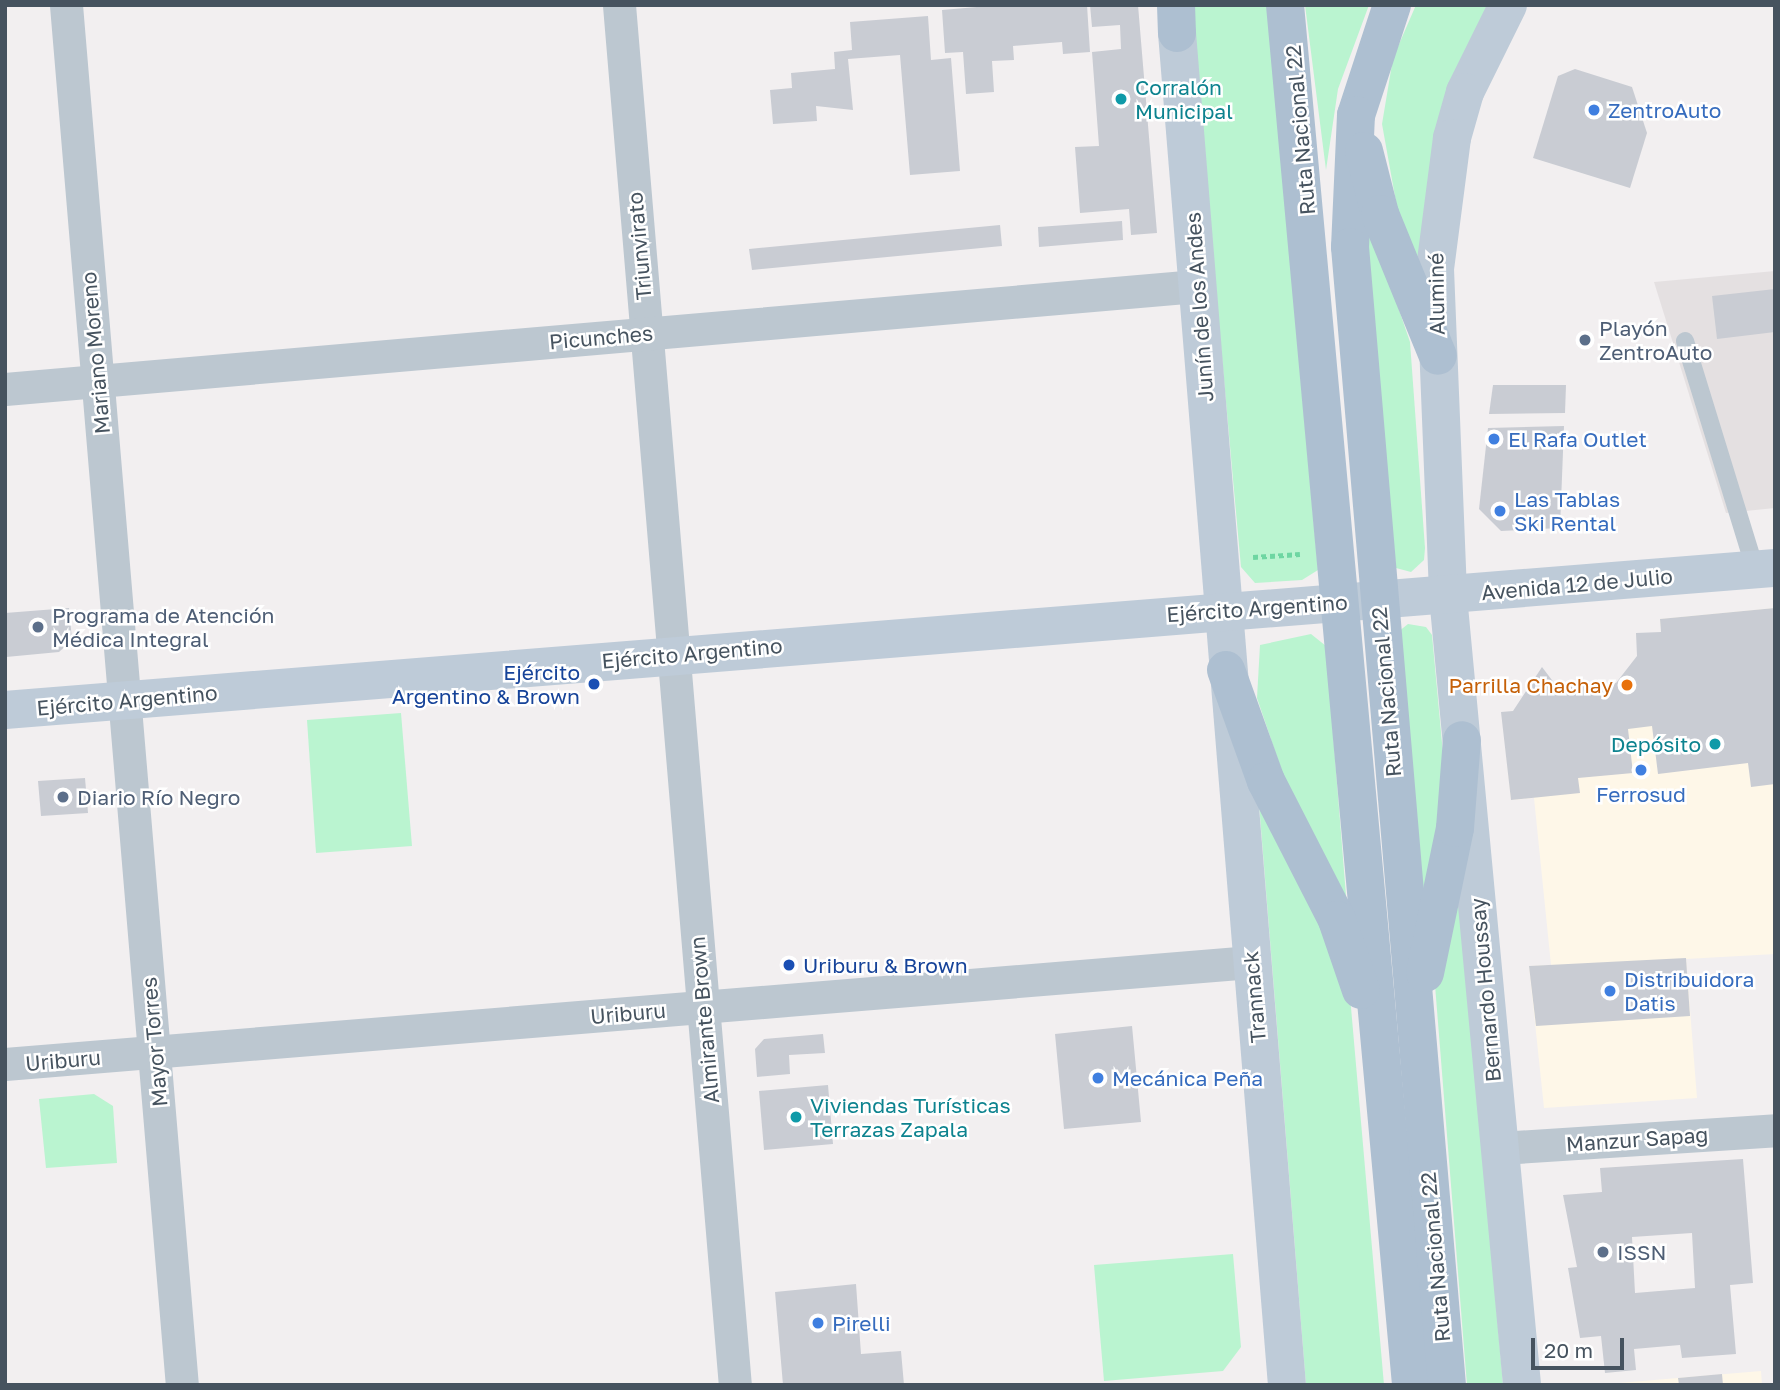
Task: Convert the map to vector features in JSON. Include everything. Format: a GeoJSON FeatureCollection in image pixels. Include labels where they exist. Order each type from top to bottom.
{"type":"FeatureCollection","features":[{"type":"Feature","properties":{"kind":"main road","name":"Ruta Nacional 22"},"geometry":{"type":"LineString","coordinates":[[1285,5],[1417,1045],[1447,1385]]}},
{"type":"Feature","properties":{"kind":"main road","name":"Ruta Nacional 22"},"geometry":{"type":"LineString","coordinates":[[1392,5],[1365,73],[1356,115],[1350,258],[1360,601],[1383,1071],[1411,1385]]}},
{"type":"Feature","properties":{"kind":"main road"},"geometry":{"type":"LineString","coordinates":[[1356,115],[1373,194],[1438,356]]}},
{"type":"Feature","properties":{"kind":"main road"},"geometry":{"type":"LineString","coordinates":[[1226,670],[1266,781],[1347,946],[1383,1071]]}},
{"type":"Feature","properties":{"kind":"main road"},"geometry":{"type":"LineString","coordinates":[[1417,1045],[1431,930],[1455,828],[1462,740]]}},
{"type":"Feature","properties":{"kind":"street","name":"Mariano Moreno"},"geometry":{"type":"LineString","coordinates":[[65,5],[125,700]]}},
{"type":"Feature","properties":{"kind":"street","name":"Triunvirato"},"geometry":{"type":"LineString","coordinates":[[619,5],[673,654]]}},
{"type":"Feature","properties":{"kind":"street","name":"Aluminé"},"geometry":{"type":"LineString","coordinates":[[1448,596],[1435,247],[1441,181],[1465,92],[1508,5]]}},
{"type":"Feature","properties":{"kind":"street","name":"Junín de los Andes"},"geometry":{"type":"LineString","coordinates":[[1174,15],[1221,609]]}},
{"type":"Feature","properties":{"kind":"street","name":"Picunches"},"geometry":{"type":"LineString","coordinates":[[5,389],[1197,286]]}},
{"type":"Feature","properties":{"kind":"street","name":"Avenida 12 de Julio"},"geometry":{"type":"LineString","coordinates":[[1360,601],[1448,596],[1765,568]]}},
{"type":"Feature","properties":{"kind":"street","name":"Bernardo Houssay"},"geometry":{"type":"LineString","coordinates":[[1448,596],[1522,1385]]}},
{"type":"Feature","properties":{"kind":"street","name":"Ejército Argentino"},"geometry":{"type":"LineString","coordinates":[[5,710],[1221,609],[1360,601]]}},
{"type":"Feature","properties":{"kind":"street","name":"Trannack"},"geometry":{"type":"LineString","coordinates":[[1221,609],[1287,1385]]}},
{"type":"Feature","properties":{"kind":"street","name":"Almirante Brown"},"geometry":{"type":"LineString","coordinates":[[673,654],[735,1385]]}},
{"type":"Feature","properties":{"kind":"street","name":"Mayor Torres"},"geometry":{"type":"LineString","coordinates":[[125,700],[182,1385]]}},
{"type":"Feature","properties":{"kind":"street","name":"Uriburu"},"geometry":{"type":"LineString","coordinates":[[5,1065],[1251,962]]}},
{"type":"Feature","properties":{"kind":"street","name":"Manzur Sapag"},"geometry":{"type":"LineString","coordinates":[[1500,1149],[1775,1130]]}},
{"type":"Feature","properties":{"kind":"lane"},"geometry":{"type":"LineString","coordinates":[[1685,341],[1765,568]]}},
{"type":"Feature","properties":{"kind":"path"},"geometry":{"type":"LineString","coordinates":[[1241,558],[1305,554]]}},
{"type":"Feature","properties":{"kind":"shaded area"},"geometry":{"type":"Polygon","coordinates":[[[1775,271],[1775,508],[1726,513],[1654,282],[1775,271]]]}},
{"type":"Feature","properties":{"kind":"shaded area","name":"Ferrosud"},"geometry":{"type":"Polygon","coordinates":[[[1775,608],[1775,954],[1686,959],[1697,1098],[1544,1108],[1529,966],[1551,965],[1534,798],[1511,800],[1505,743],[1671,723],[1660,619],[1775,608]]]}},
{"type":"Feature","properties":{"kind":"shaded area"},"geometry":{"type":"Polygon","coordinates":[[[1761,1371],[1762,1385],[1595,1385],[1761,1371]]]}},
{"type":"Feature","properties":{"kind":"green space"},"geometry":{"type":"Polygon","coordinates":[[[1190,5],[1267,5],[1318,570],[1302,580],[1255,583],[1241,567],[1190,5]]]}},
{"type":"Feature","properties":{"kind":"green space"},"geometry":{"type":"Polygon","coordinates":[[[1305,5],[1369,5],[1338,89],[1326,170],[1305,5]]]}},
{"type":"Feature","properties":{"kind":"green space"},"geometry":{"type":"Polygon","coordinates":[[[1416,5],[1491,5],[1431,159],[1420,271],[1403,241],[1382,124],[1393,58],[1416,5]]]}},
{"type":"Feature","properties":{"kind":"green space"},"geometry":{"type":"Polygon","coordinates":[[[1367,216],[1410,342],[1425,548],[1424,560],[1411,572],[1396,568],[1366,275],[1367,216]]]}},
{"type":"Feature","properties":{"kind":"green space"},"geometry":{"type":"Polygon","coordinates":[[[1408,624],[1426,627],[1432,635],[1445,775],[1422,919],[1398,632],[1408,624]]]}},
{"type":"Feature","properties":{"kind":"green space"},"geometry":{"type":"Polygon","coordinates":[[[1311,634],[1326,646],[1347,908],[1300,825],[1257,698],[1260,645],[1311,634]]]}},
{"type":"Feature","properties":{"kind":"green space"},"geometry":{"type":"Polygon","coordinates":[[[401,713],[412,846],[316,853],[307,720],[401,713]]]}},
{"type":"Feature","properties":{"kind":"green space"},"geometry":{"type":"Polygon","coordinates":[[[1259,804],[1320,916],[1350,996],[1384,1385],[1306,1385],[1259,804]]]}},
{"type":"Feature","properties":{"kind":"green space"},"geometry":{"type":"Polygon","coordinates":[[[1459,875],[1503,1385],[1467,1385],[1435,985],[1459,875]]]}},
{"type":"Feature","properties":{"kind":"green space"},"geometry":{"type":"Polygon","coordinates":[[[94,1094],[113,1106],[117,1163],[46,1168],[39,1099],[94,1094]]]}},
{"type":"Feature","properties":{"kind":"green space"},"geometry":{"type":"Polygon","coordinates":[[[1233,1254],[1241,1347],[1223,1371],[1104,1381],[1094,1265],[1233,1254]]]}},
{"type":"Feature","properties":{"kind":"building"},"geometry":{"type":"Polygon","coordinates":[[[1000,5],[1087,5],[1090,52],[1063,54],[1062,42],[1013,46],[1014,60],[992,61],[994,92],[966,94],[963,52],[945,53],[942,10],[1000,5]]]}},
{"type":"Feature","properties":{"kind":"building","name":"Corralón Municipal"},"geometry":{"type":"Polygon","coordinates":[[[1090,5],[1138,5],[1157,233],[1131,235],[1129,209],[1080,213],[1075,147],[1099,146],[1092,52],[1121,49],[1120,25],[1092,27],[1090,5]]]}},
{"type":"Feature","properties":{"kind":"building"},"geometry":{"type":"Polygon","coordinates":[[[928,16],[931,60],[951,58],[960,171],[910,175],[900,55],[848,59],[853,110],[816,106],[817,121],[773,124],[770,90],[792,88],[791,73],[835,69],[834,52],[852,50],[850,22],[928,16]]]}},
{"type":"Feature","properties":{"kind":"building","name":"ZentroAuto"},"geometry":{"type":"Polygon","coordinates":[[[1575,69],[1632,87],[1647,133],[1630,188],[1533,158],[1558,76],[1575,69]]]}},
{"type":"Feature","properties":{"kind":"building"},"geometry":{"type":"Polygon","coordinates":[[[1122,221],[1123,240],[1039,247],[1038,227],[1122,221]]]}},
{"type":"Feature","properties":{"kind":"building"},"geometry":{"type":"Polygon","coordinates":[[[1000,225],[1002,246],[752,270],[749,249],[1000,225]]]}},
{"type":"Feature","properties":{"kind":"building"},"geometry":{"type":"Polygon","coordinates":[[[1775,289],[1775,332],[1717,339],[1712,296],[1775,289]]]}},
{"type":"Feature","properties":{"kind":"building"},"geometry":{"type":"Polygon","coordinates":[[[1493,385],[1566,385],[1565,413],[1489,414],[1493,385]]]}},
{"type":"Feature","properties":{"kind":"building"},"geometry":{"type":"Polygon","coordinates":[[[1564,426],[1560,528],[1501,531],[1479,509],[1488,428],[1564,426]]]}},
{"type":"Feature","properties":{"kind":"building","name":"Programa de Atención Médica Integral"},"geometry":{"type":"Polygon","coordinates":[[[69,608],[72,640],[59,652],[6,657],[5,613],[69,608]]]}},
{"type":"Feature","properties":{"kind":"building"},"geometry":{"type":"Polygon","coordinates":[[[1775,608],[1775,784],[1751,787],[1748,763],[1658,774],[1652,726],[1628,729],[1633,773],[1578,778],[1580,793],[1511,800],[1501,712],[1513,711],[1542,667],[1558,688],[1616,683],[1637,656],[1636,633],[1661,632],[1660,619],[1775,608]]]}},
{"type":"Feature","properties":{"kind":"building","name":"Diario Río Negro"},"geometry":{"type":"Polygon","coordinates":[[[85,778],[88,813],[41,816],[38,781],[85,778]]]}},
{"type":"Feature","properties":{"kind":"building","name":"Distribuidora Datis"},"geometry":{"type":"Polygon","coordinates":[[[1686,958],[1690,1016],[1536,1026],[1529,966],[1686,958]]]}},
{"type":"Feature","properties":{"kind":"building","name":"Mecánica Peña"},"geometry":{"type":"Polygon","coordinates":[[[1132,1026],[1141,1122],[1064,1129],[1055,1034],[1132,1026]]]}},
{"type":"Feature","properties":{"kind":"building"},"geometry":{"type":"Polygon","coordinates":[[[823,1034],[825,1053],[789,1055],[790,1074],[757,1077],[755,1049],[764,1039],[823,1034]]]}},
{"type":"Feature","properties":{"kind":"building","name":"Viviendas Turísticas Terrazas Zapala"},"geometry":{"type":"Polygon","coordinates":[[[828,1085],[833,1144],[764,1150],[759,1091],[828,1085]]]}},
{"type":"Feature","properties":{"kind":"building","name":"ISSN"},"geometry":{"type":"Polygon","coordinates":[[[1743,1159],[1753,1283],[1730,1285],[1736,1354],[1682,1358],[1680,1345],[1634,1349],[1636,1370],[1605,1373],[1601,1336],[1580,1338],[1568,1268],[1577,1267],[1563,1195],[1602,1192],[1600,1168],[1743,1159]],[[1692,1233],[1632,1237],[1635,1293],[1695,1288],[1692,1233]]]}},
{"type":"Feature","properties":{"kind":"building","name":"Pirelli"},"geometry":{"type":"Polygon","coordinates":[[[856,1284],[861,1354],[901,1351],[904,1385],[783,1385],[775,1292],[856,1284]]]}},
{"type":"Feature","properties":{"kind":"building"},"geometry":{"type":"Polygon","coordinates":[[[1722,1374],[1723,1385],[1679,1385],[1678,1378],[1722,1374]]]}},
{"type":"Feature","properties":{"kind":"place","name":"Corralón Municipal"},"geometry":{"type":"Point","coordinates":[1121,99]}},
{"type":"Feature","properties":{"kind":"place","name":"ZentroAuto"},"geometry":{"type":"Point","coordinates":[1594,110]}},
{"type":"Feature","properties":{"kind":"place","name":"Playón ZentroAuto"},"geometry":{"type":"Point","coordinates":[1585,340]}},
{"type":"Feature","properties":{"kind":"place","name":"El Rafa Outlet"},"geometry":{"type":"Point","coordinates":[1494,439]}},
{"type":"Feature","properties":{"kind":"place","name":"Las Tablas Ski Rental"},"geometry":{"type":"Point","coordinates":[1500,511]}},
{"type":"Feature","properties":{"kind":"place","name":"Programa de Atención Médica Integral"},"geometry":{"type":"Point","coordinates":[38,627]}},
{"type":"Feature","properties":{"kind":"place","name":"Ejército Argentino & Brown"},"geometry":{"type":"Point","coordinates":[594,684]}},
{"type":"Feature","properties":{"kind":"place","name":"Parrilla Chachay"},"geometry":{"type":"Point","coordinates":[1627,685]}},
{"type":"Feature","properties":{"kind":"place","name":"Depósito"},"geometry":{"type":"Point","coordinates":[1715,744]}},
{"type":"Feature","properties":{"kind":"place","name":"Ferrosud"},"geometry":{"type":"Point","coordinates":[1641,770]}},
{"type":"Feature","properties":{"kind":"place","name":"Diario Río Negro"},"geometry":{"type":"Point","coordinates":[63,797]}},
{"type":"Feature","properties":{"kind":"place","name":"Uriburu & Brown"},"geometry":{"type":"Point","coordinates":[789,965]}},
{"type":"Feature","properties":{"kind":"place","name":"Distribuidora Datis"},"geometry":{"type":"Point","coordinates":[1610,991]}},
{"type":"Feature","properties":{"kind":"place","name":"Mecánica Peña"},"geometry":{"type":"Point","coordinates":[1098,1078]}},
{"type":"Feature","properties":{"kind":"place","name":"Viviendas Turísticas Terrazas Zapala"},"geometry":{"type":"Point","coordinates":[796,1117]}},
{"type":"Feature","properties":{"kind":"place","name":"ISSN"},"geometry":{"type":"Point","coordinates":[1603,1252]}},
{"type":"Feature","properties":{"kind":"place","name":"Pirelli"},"geometry":{"type":"Point","coordinates":[818,1323]}}]}
